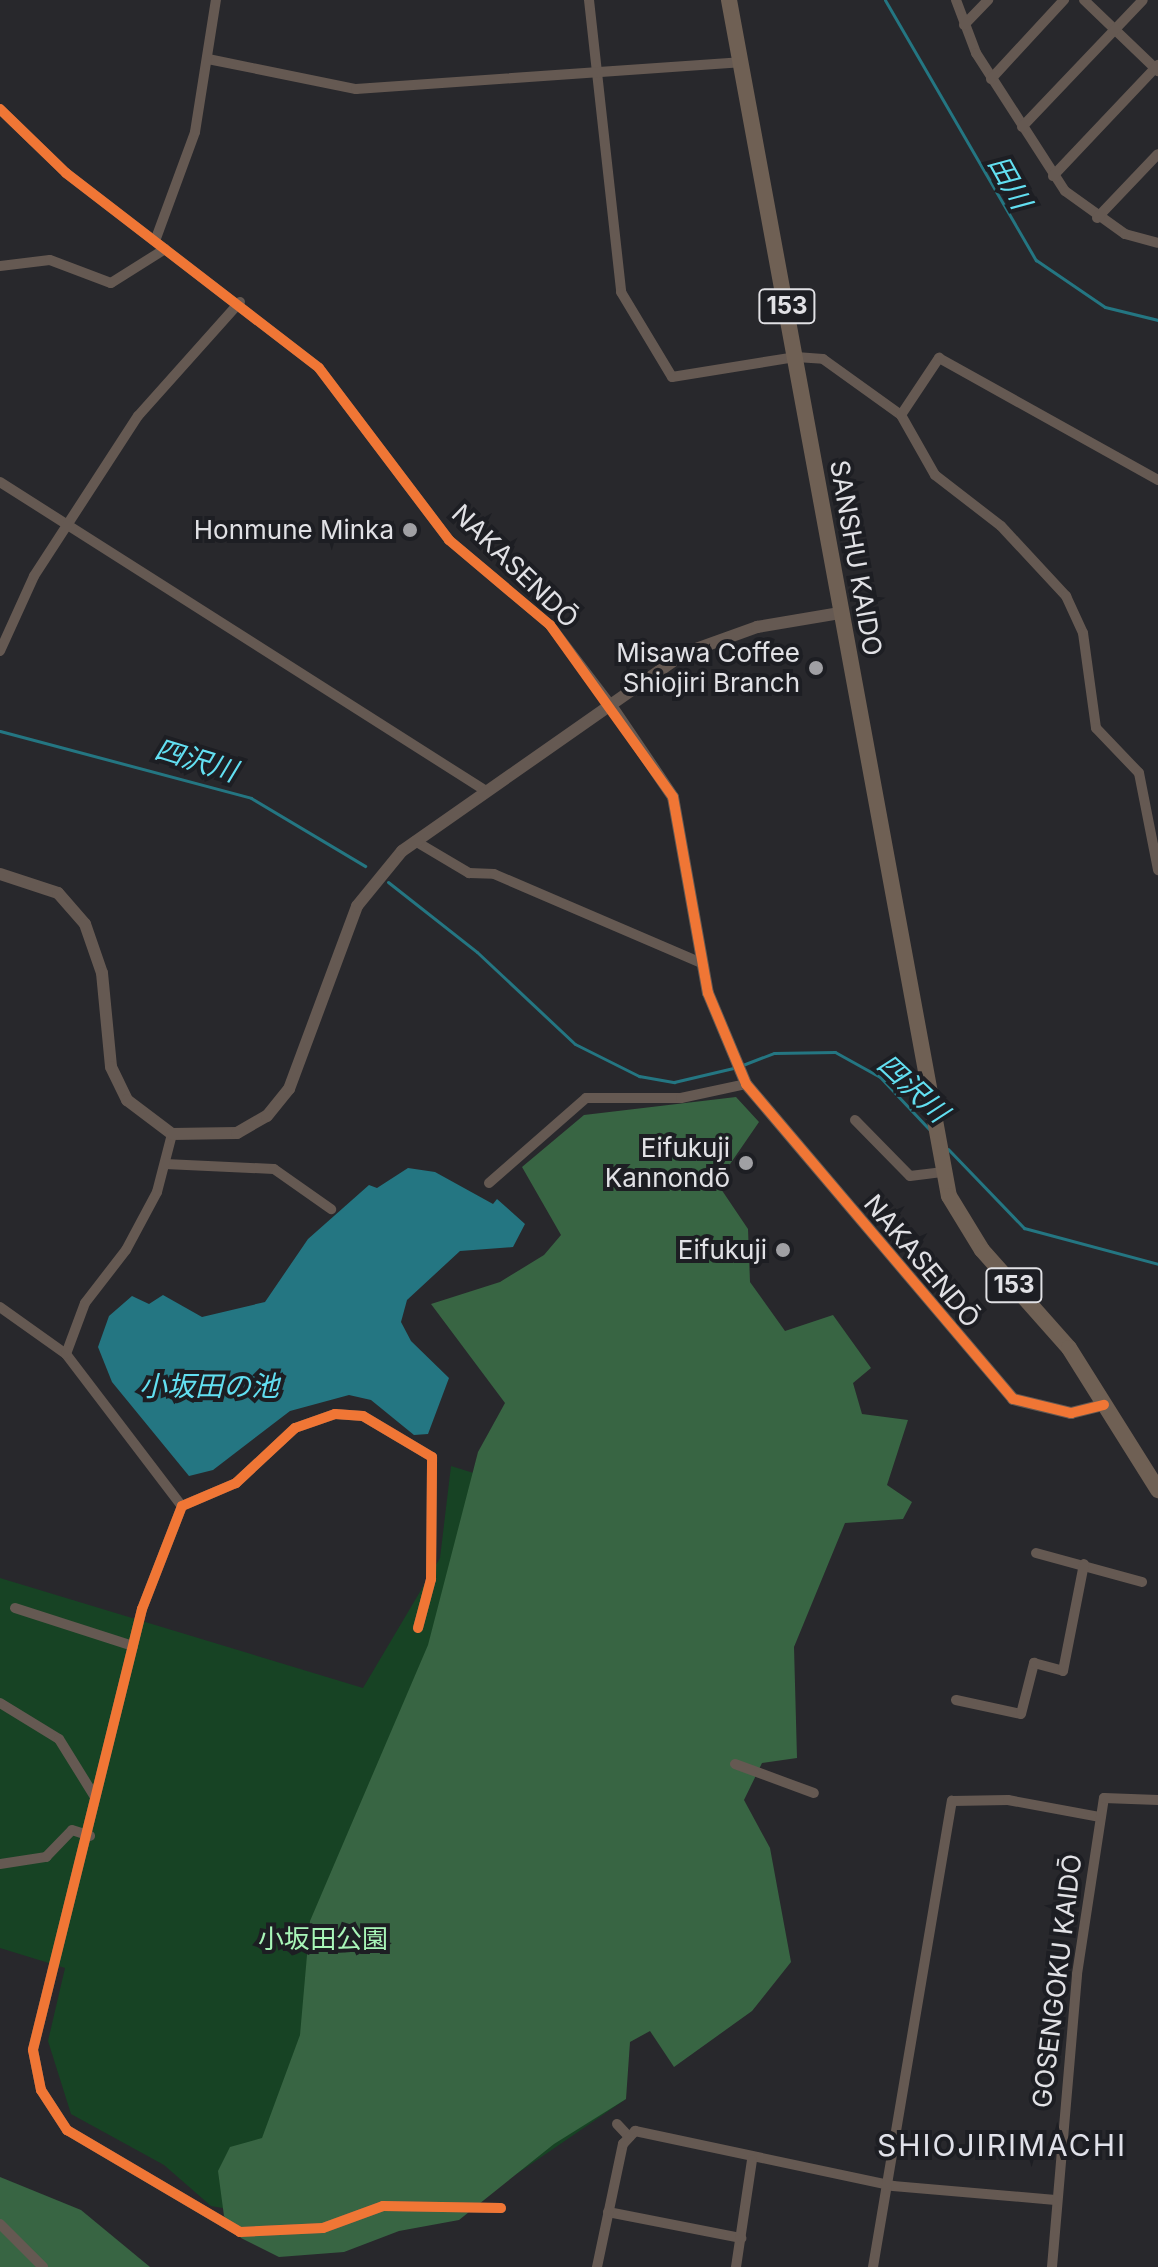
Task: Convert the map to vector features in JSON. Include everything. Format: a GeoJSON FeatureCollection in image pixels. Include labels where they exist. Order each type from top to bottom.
{"type":"FeatureCollection","features":[{"type":"Feature","properties":{"kind":"highway","name":"SANSHU KAIDO"},"geometry":{"type":"LineString","coordinates":[[729,0],[941,1165]]}},
{"type":"Feature","properties":{"kind":"highway","name":"153"},"geometry":{"type":"LineString","coordinates":[[941,1165],[967,1231],[1069,1348],[1158,1490]]}},
{"type":"Feature","properties":{"kind":"street"},"geometry":{"type":"LineString","coordinates":[[155,241],[195,132],[216,0]]}},
{"type":"Feature","properties":{"kind":"street"},"geometry":{"type":"LineString","coordinates":[[589,0],[621,292],[672,377],[796,357],[823,359],[901,415],[935,475],[1001,526],[1066,596],[1086,645],[1096,728],[1139,773],[1158,870]]}},
{"type":"Feature","properties":{"kind":"street"},"geometry":{"type":"LineString","coordinates":[[956,0],[964,25],[991,79],[1053,176],[1097,218],[1157,241]]}},
{"type":"Feature","properties":{"kind":"street"},"geometry":{"type":"LineString","coordinates":[[964,25],[988,0]]}},
{"type":"Feature","properties":{"kind":"street"},"geometry":{"type":"LineString","coordinates":[[991,79],[1064,0]]}},
{"type":"Feature","properties":{"kind":"street"},"geometry":{"type":"LineString","coordinates":[[1053,176],[1157,68],[1084,0]]}},
{"type":"Feature","properties":{"kind":"street"},"geometry":{"type":"LineString","coordinates":[[1022,127],[1143,0]]}},
{"type":"Feature","properties":{"kind":"street"},"geometry":{"type":"LineString","coordinates":[[208,59],[356,89],[597,76],[740,62]]}},
{"type":"Feature","properties":{"kind":"street","name":"NAKASENDŌ"},"geometry":{"type":"LineString","coordinates":[[0,109],[155,241],[240,302],[319,368],[449,540],[550,625],[610,704],[673,797],[702,963],[733,1059],[743,1080],[1013,1399],[1071,1413],[1104,1405]]}},
{"type":"Feature","properties":{"kind":"street"},"geometry":{"type":"LineString","coordinates":[[1097,218],[1158,154]]}},
{"type":"Feature","properties":{"kind":"street"},"geometry":{"type":"LineString","coordinates":[[0,266],[50,260],[111,283],[165,249]]}},
{"type":"Feature","properties":{"kind":"street"},"geometry":{"type":"LineString","coordinates":[[0,651],[68,525],[138,416],[240,302]]}},
{"type":"Feature","properties":{"kind":"street"},"geometry":{"type":"LineString","coordinates":[[901,415],[939,358],[1158,480]]}},
{"type":"Feature","properties":{"kind":"street"},"geometry":{"type":"LineString","coordinates":[[0,482],[486,791]]}},
{"type":"Feature","properties":{"kind":"street"},"geometry":{"type":"LineString","coordinates":[[0,874],[58,893],[85,924],[102,973],[111,1067],[127,1100],[172,1134],[237,1133],[280,1102],[357,906],[380,871],[415,841],[486,791],[610,704],[699,647],[840,613]]}},
{"type":"Feature","properties":{"kind":"street"},"geometry":{"type":"LineString","coordinates":[[415,841],[469,873],[494,874],[702,963]]}},
{"type":"Feature","properties":{"kind":"street"},"geometry":{"type":"LineString","coordinates":[[489,1183],[586,1098],[681,1098],[743,1080]]}},
{"type":"Feature","properties":{"kind":"street"},"geometry":{"type":"LineString","coordinates":[[855,1120],[910,1176],[941,1165]]}},
{"type":"Feature","properties":{"kind":"street"},"geometry":{"type":"LineString","coordinates":[[66,1354],[85,1303],[126,1250],[165,1164],[172,1134]]}},
{"type":"Feature","properties":{"kind":"street"},"geometry":{"type":"LineString","coordinates":[[165,1164],[274,1169],[331,1209]]}},
{"type":"Feature","properties":{"kind":"street"},"geometry":{"type":"LineString","coordinates":[[0,1307],[66,1354],[182,1506]]}},
{"type":"Feature","properties":{"kind":"street"},"geometry":{"type":"LineString","coordinates":[[418,1628],[431,1579],[432,1457],[363,1416],[335,1414],[295,1428],[236,1483],[182,1506],[133,1646],[95,1797],[90,1836],[35,2020],[41,2090],[67,2130],[240,2232],[323,2228],[383,2206],[501,2208]]}},
{"type":"Feature","properties":{"kind":"street"},"geometry":{"type":"LineString","coordinates":[[1036,1553],[1142,1582]]}},
{"type":"Feature","properties":{"kind":"street"},"geometry":{"type":"LineString","coordinates":[[956,1700],[1021,1714],[1034,1663],[1063,1671],[1084,1564]]}},
{"type":"Feature","properties":{"kind":"street"},"geometry":{"type":"LineString","coordinates":[[15,1608],[133,1646]]}},
{"type":"Feature","properties":{"kind":"street"},"geometry":{"type":"LineString","coordinates":[[0,1703],[59,1739],[95,1797]]}},
{"type":"Feature","properties":{"kind":"street"},"geometry":{"type":"LineString","coordinates":[[735,1764],[814,1793]]}},
{"type":"Feature","properties":{"kind":"street","name":"GOSENGOKU KAIDŌ"},"geometry":{"type":"LineString","coordinates":[[1052,2267],[1055,2200],[1104,1798],[1158,1800]]}},
{"type":"Feature","properties":{"kind":"street"},"geometry":{"type":"LineString","coordinates":[[873,2267],[952,1801],[1008,1800],[1100,1817]]}},
{"type":"Feature","properties":{"kind":"street"},"geometry":{"type":"LineString","coordinates":[[0,1864],[46,1857],[72,1830],[90,1836]]}},
{"type":"Feature","properties":{"kind":"street"},"geometry":{"type":"LineString","coordinates":[[617,2124],[629,2137]]}},
{"type":"Feature","properties":{"kind":"street"},"geometry":{"type":"LineString","coordinates":[[597,2267],[608,2212],[629,2137],[635,2131],[752,2160],[886,2183],[987,2199],[1055,2200]]}},
{"type":"Feature","properties":{"kind":"street"},"geometry":{"type":"LineString","coordinates":[[736,2267],[752,2160]]}},
{"type":"Feature","properties":{"kind":"street"},"geometry":{"type":"LineString","coordinates":[[608,2212],[741,2238]]}},
{"type":"Feature","properties":{"kind":"street"},"geometry":{"type":"LineString","coordinates":[[0,2224],[43,2267]]}},
{"type":"Feature","properties":{"kind":"green space"},"geometry":{"type":"Polygon","coordinates":[[[736,1097],[759,1122],[717,1183],[748,1229],[750,1282],[785,1331],[833,1315],[871,1368],[853,1383],[862,1414],[908,1420],[887,1485],[912,1502],[903,1519],[845,1523],[794,1647],[797,1758],[762,1763],[744,1800],[770,1848],[791,1962],[752,2011],[674,2067],[650,2031],[630,2042],[626,2099],[554,2144],[459,2220],[399,2231],[344,2252],[279,2257],[241,2238],[224,2216],[218,2171],[230,2147],[262,2138],[300,2035],[310,1921],[428,1645],[478,1452],[505,1403],[431,1304],[500,1282],[544,1255],[561,1235],[522,1167],[584,1115],[736,1097]]]}},
{"type":"Feature","properties":{"kind":"green space","name":"小坂田公園"},"geometry":{"type":"Polygon","coordinates":[[[451,1466],[620,1518],[626,2099],[518,2173],[278,2218],[211,2206],[164,2165],[71,2114],[48,2041],[65,1968],[0,1948],[0,1578],[363,1688],[440,1558],[451,1466]]]}},
{"type":"Feature","properties":{"kind":"green space"},"geometry":{"type":"Polygon","coordinates":[[[0,2177],[81,2210],[150,2267],[0,2267],[0,2177]]]}},
{"type":"Feature","properties":{"kind":"water","name":"小坂田の池"},"geometry":{"type":"Polygon","coordinates":[[[408,1168],[435,1172],[493,1204],[497,1199],[525,1224],[513,1247],[460,1251],[407,1300],[401,1322],[411,1341],[449,1378],[428,1434],[414,1435],[371,1400],[349,1395],[290,1411],[213,1470],[189,1476],[112,1382],[98,1347],[109,1316],[132,1296],[149,1304],[163,1295],[202,1317],[265,1302],[308,1239],[369,1185],[377,1188],[408,1168]]]}},
{"type":"Feature","properties":{"kind":"waterway","name":"田川"},"geometry":{"type":"LineString","coordinates":[[885,0],[1036,260],[1105,307],[1158,320]]}},
{"type":"Feature","properties":{"kind":"waterway","name":"四沢川"},"geometry":{"type":"LineString","coordinates":[[0,731],[251,798],[365,866]]}},
{"type":"Feature","properties":{"kind":"waterway","name":"四沢川"},"geometry":{"type":"LineString","coordinates":[[388,882],[477,952],[575,1044],[639,1076],[674,1082],[733,1068]]}},
{"type":"Feature","properties":{"kind":"waterway","name":"四沢川"},"geometry":{"type":"LineString","coordinates":[[740,1066],[774,1053],[835,1052],[880,1077],[929,1129]]}},
{"type":"Feature","properties":{"kind":"waterway","name":"四沢川"},"geometry":{"type":"LineString","coordinates":[[948,1149],[1024,1228],[1158,1264]]}},
{"type":"Feature","properties":{"kind":"cycle path"},"geometry":{"type":"LineString","coordinates":[[0,109],[66,173],[319,368],[449,540],[550,625],[673,797],[708,993],[746,1084],[1013,1399],[1071,1413],[1104,1405]]}},
{"type":"Feature","properties":{"kind":"cycle path"},"geometry":{"type":"LineString","coordinates":[[418,1628],[431,1579],[432,1457],[363,1416],[335,1414],[295,1428],[236,1483],[182,1506],[142,1609],[33,2050],[41,2090],[67,2130],[240,2232],[323,2228],[383,2206],[501,2208]]}},
{"type":"Feature","properties":{"kind":"place","name":"Honmune Minka"},"geometry":{"type":"Point","coordinates":[410,530]}},
{"type":"Feature","properties":{"kind":"place","name":"Misawa Coffee Shiojiri Branch"},"geometry":{"type":"Point","coordinates":[816,668]}},
{"type":"Feature","properties":{"kind":"place","name":"Eifukuji Kannondō"},"geometry":{"type":"Point","coordinates":[746,1163]}},
{"type":"Feature","properties":{"kind":"place","name":"Eifukuji"},"geometry":{"type":"Point","coordinates":[783,1250]}},
{"type":"Feature","properties":{"kind":"district","name":"SHIOJIRIMACHI"},"geometry":{"type":"Point","coordinates":[1002,2145]}}]}
